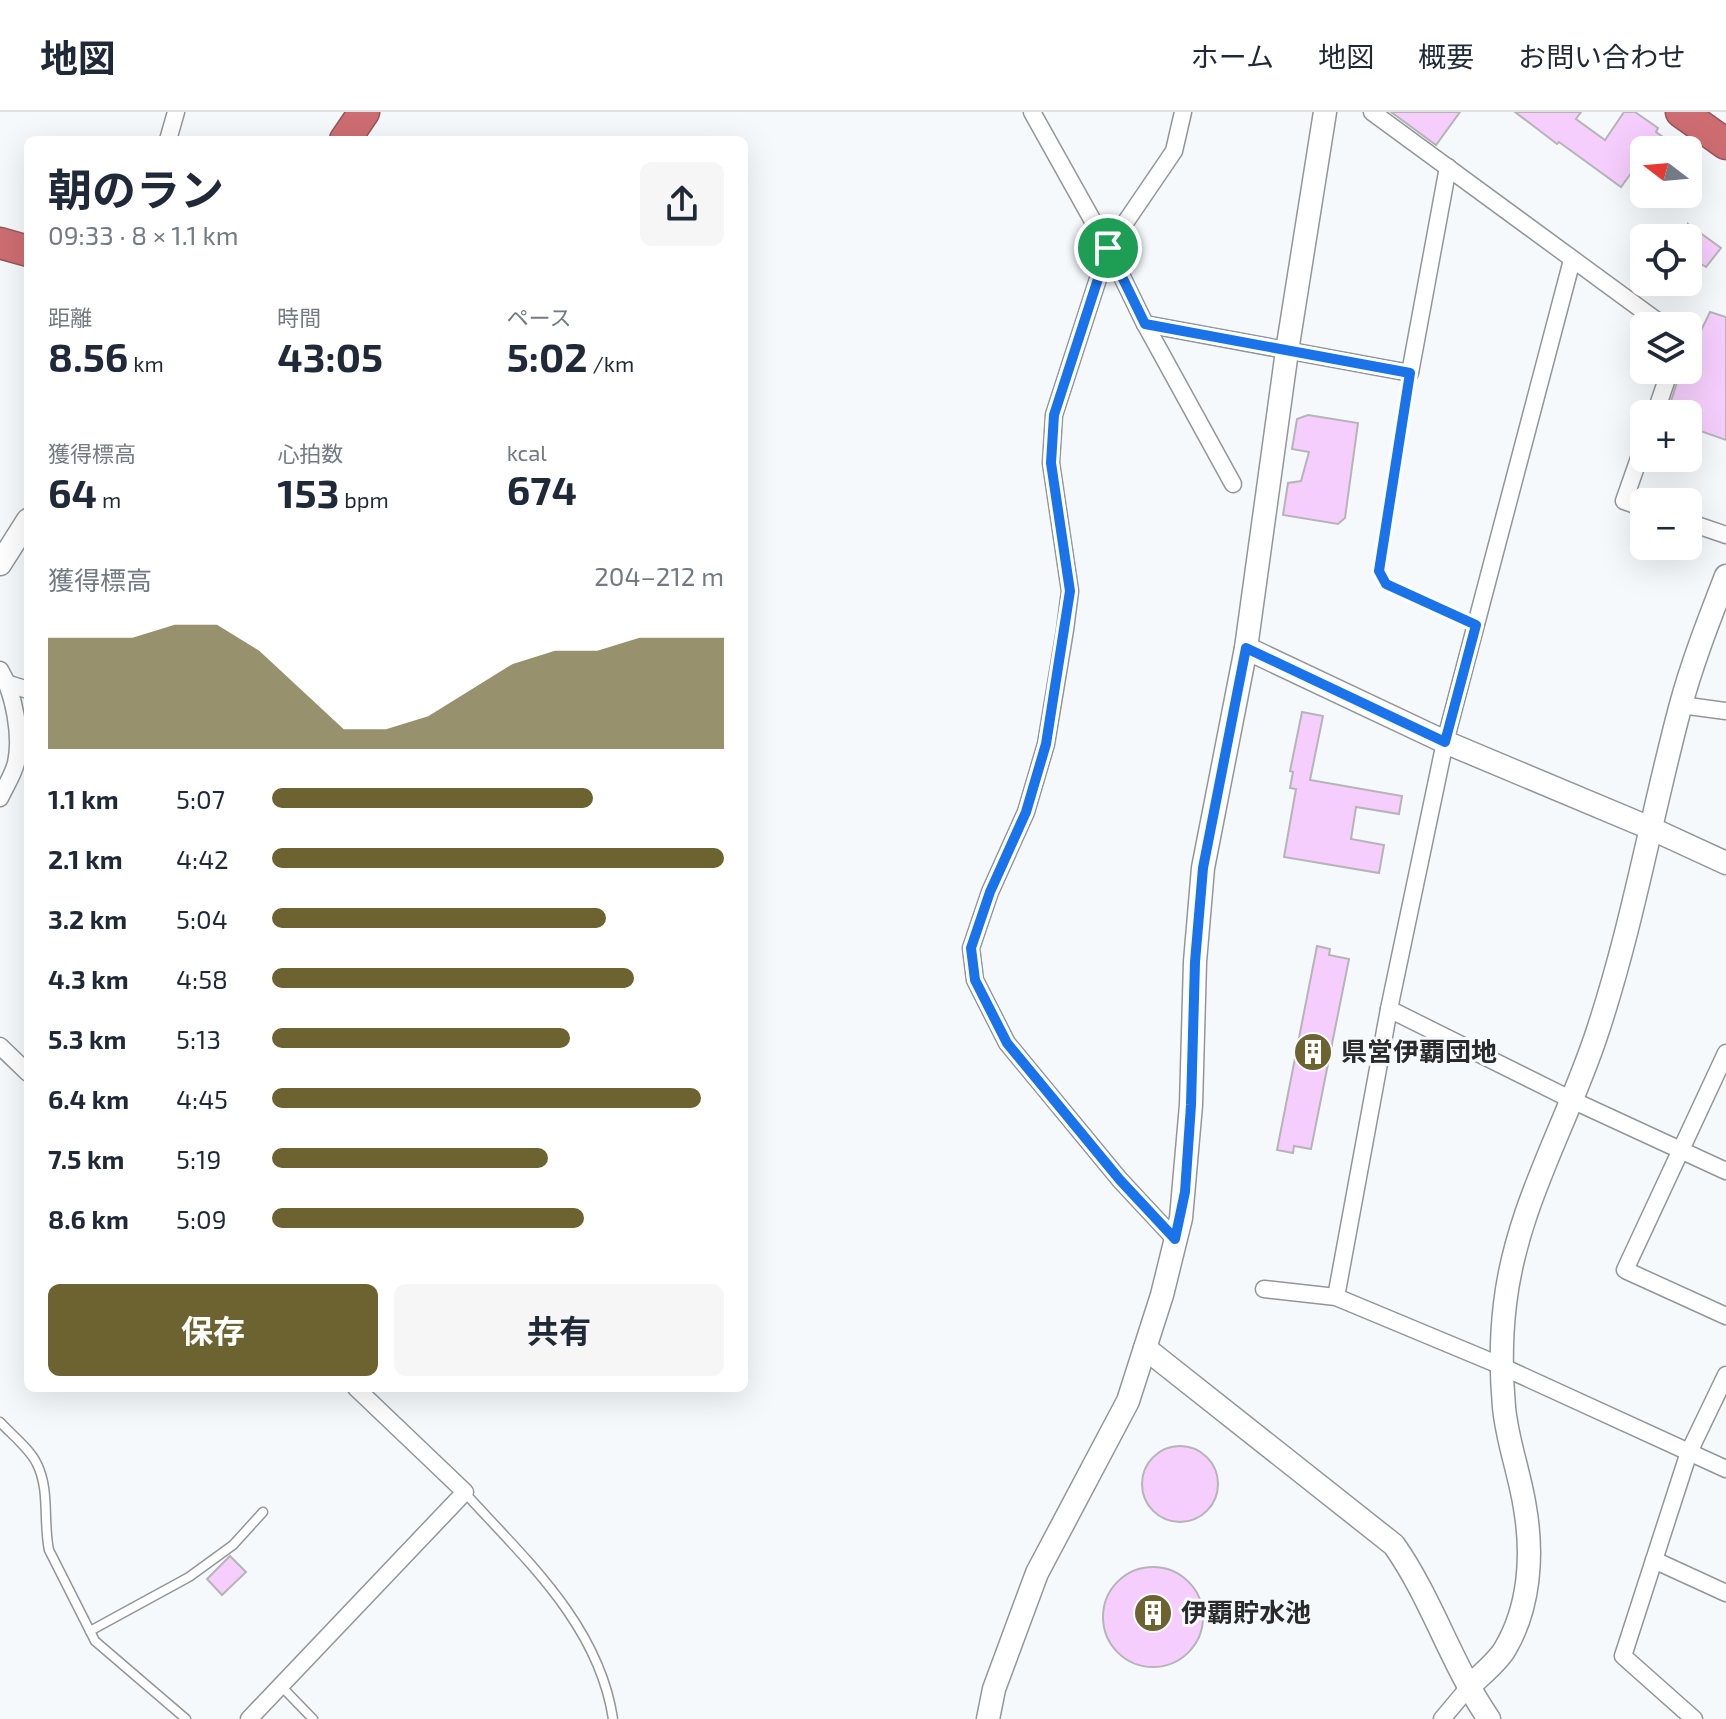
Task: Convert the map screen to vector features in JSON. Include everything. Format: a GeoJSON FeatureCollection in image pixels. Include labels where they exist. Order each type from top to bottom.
{"type":"FeatureCollection","features":[{"type":"Feature","properties":{"kind":"highway"},"geometry":{"type":"LineString","coordinates":[[348,136],[364,112]]}},
{"type":"Feature","properties":{"kind":"highway"},"geometry":{"type":"LineString","coordinates":[[1681,112],[1726,144]]}},
{"type":"Feature","properties":{"kind":"highway"},"geometry":{"type":"LineString","coordinates":[[0,243],[24,250]]}},
{"type":"Feature","properties":{"kind":"street"},"geometry":{"type":"LineString","coordinates":[[169,136],[176,112]]}},
{"type":"Feature","properties":{"kind":"street"},"geometry":{"type":"LineString","coordinates":[[1032,112],[1233,484]]}},
{"type":"Feature","properties":{"kind":"street"},"geometry":{"type":"LineString","coordinates":[[1175,1239],[1120,1180],[1007,1043],[975,980],[971,948],[990,892],[1026,812],[1046,744],[1070,591],[1051,463],[1054,415],[1108,248],[1174,151],[1183,112]]}},
{"type":"Feature","properties":{"kind":"street"},"geometry":{"type":"LineString","coordinates":[[988,1719],[994,1689],[1037,1573],[1128,1401],[1162,1295],[1185,1192],[1195,962],[1203,868],[1246,648],[1287,351],[1325,112]]}},
{"type":"Feature","properties":{"kind":"street"},"geometry":{"type":"LineString","coordinates":[[1372,112],[1644,312]]}},
{"type":"Feature","properties":{"kind":"street"},"geometry":{"type":"LineString","coordinates":[[1145,324],[1410,373],[1448,167]]}},
{"type":"Feature","properties":{"kind":"street"},"geometry":{"type":"LineString","coordinates":[[1336,1297],[1389,1009],[1445,742],[1572,260]]}},
{"type":"Feature","properties":{"kind":"street"},"geometry":{"type":"LineString","coordinates":[[1630,503],[1624,501],[1634,472]]}},
{"type":"Feature","properties":{"kind":"street"},"geometry":{"type":"LineString","coordinates":[[0,564],[24,526]]}},
{"type":"Feature","properties":{"kind":"street"},"geometry":{"type":"LineString","coordinates":[[1702,527],[1726,535]]}},
{"type":"Feature","properties":{"kind":"street"},"geometry":{"type":"LineString","coordinates":[[1442,1719],[1504,1650],[1522,1609],[1529,1563],[1526,1508],[1504,1408],[1505,1306],[1514,1250],[1533,1190],[1596,1036],[1615,974],[1681,705],[1726,576]]}},
{"type":"Feature","properties":{"kind":"street"},"geometry":{"type":"LineString","coordinates":[[1246,648],[1445,742],[1726,863]]}},
{"type":"Feature","properties":{"kind":"street"},"geometry":{"type":"LineString","coordinates":[[4,677],[24,688]]}},
{"type":"Feature","properties":{"kind":"street"},"geometry":{"type":"LineString","coordinates":[[0,798],[16,763],[16,720],[4,677]]}},
{"type":"Feature","properties":{"kind":"street"},"geometry":{"type":"LineString","coordinates":[[1681,705],[1726,711]]}},
{"type":"Feature","properties":{"kind":"street"},"geometry":{"type":"LineString","coordinates":[[1389,1009],[1572,1100],[1726,1171]]}},
{"type":"Feature","properties":{"kind":"street"},"geometry":{"type":"LineString","coordinates":[[0,1046],[24,1069]]}},
{"type":"Feature","properties":{"kind":"street"},"geometry":{"type":"LineString","coordinates":[[1726,1053],[1625,1270],[1726,1316]]}},
{"type":"Feature","properties":{"kind":"street"},"geometry":{"type":"LineString","coordinates":[[1264,1289],[1336,1297],[1504,1367],[1726,1469]]}},
{"type":"Feature","properties":{"kind":"street"},"geometry":{"type":"LineString","coordinates":[[1145,1348],[1394,1545],[1414,1574],[1468,1688],[1489,1719]]}},
{"type":"Feature","properties":{"kind":"street"},"geometry":{"type":"LineString","coordinates":[[1694,1719],[1623,1656],[1689,1452],[1726,1375]]}},
{"type":"Feature","properties":{"kind":"street"},"geometry":{"type":"LineString","coordinates":[[249,1719],[465,1492],[360,1392]]}},
{"type":"Feature","properties":{"kind":"street"},"geometry":{"type":"LineString","coordinates":[[1654,1560],[1726,1593]]}},
{"type":"Feature","properties":{"kind":"lane"},"geometry":{"type":"LineString","coordinates":[[1410,373],[1379,571],[1386,584],[1476,625]]}},
{"type":"Feature","properties":{"kind":"lane"},"geometry":{"type":"LineString","coordinates":[[0,1422],[36,1461],[44,1482],[49,1550],[95,1641],[186,1719]]}},
{"type":"Feature","properties":{"kind":"lane"},"geometry":{"type":"LineString","coordinates":[[465,1492],[553,1590],[574,1618],[589,1645],[608,1695],[613,1719]]}},
{"type":"Feature","properties":{"kind":"lane"},"geometry":{"type":"LineString","coordinates":[[90,1631],[189,1577],[233,1545],[263,1512]]}},
{"type":"Feature","properties":{"kind":"lane"},"geometry":{"type":"LineString","coordinates":[[281,1686],[313,1719]]}},
{"type":"Feature","properties":{"kind":"building"},"geometry":{"type":"Polygon","coordinates":[[[1391,112],[1460,112],[1436,145],[1391,112]]]}},
{"type":"Feature","properties":{"kind":"building"},"geometry":{"type":"Polygon","coordinates":[[[1515,112],[1581,112],[1576,119],[1605,140],[1624,112],[1635,112],[1658,128],[1656,132],[1662,136],[1630,136],[1630,175],[1621,187],[1559,142],[1557,144],[1515,112]]]}},
{"type":"Feature","properties":{"kind":"building"},"geometry":{"type":"Polygon","coordinates":[[[1702,234],[1721,248],[1706,267],[1702,265],[1702,234]]]}},
{"type":"Feature","properties":{"kind":"building"},"geometry":{"type":"Polygon","coordinates":[[[1710,312],[1726,317],[1726,440],[1702,432],[1702,400],[1671,400],[1676,384],[1702,384],[1702,329],[1710,312]]]}},
{"type":"Feature","properties":{"kind":"building"},"geometry":{"type":"Polygon","coordinates":[[[1308,415],[1358,423],[1345,518],[1338,524],[1283,515],[1288,483],[1301,481],[1309,452],[1292,449],[1297,419],[1308,415]]]}},
{"type":"Feature","properties":{"kind":"building"},"geometry":{"type":"Polygon","coordinates":[[[1302,712],[1323,716],[1310,780],[1402,796],[1399,814],[1356,807],[1351,839],[1384,845],[1379,873],[1284,857],[1296,789],[1290,788],[1293,772],[1290,771],[1302,712]]]}},
{"type":"Feature","properties":{"kind":"building","name":"県営伊覇団地"},"geometry":{"type":"Polygon","coordinates":[[[1317,946],[1330,949],[1329,955],[1349,959],[1311,1149],[1294,1146],[1293,1153],[1277,1150],[1317,946]]]}},
{"type":"Feature","properties":{"kind":"building","name":"伊覇貯水池"},"geometry":{"type":"Polygon","coordinates":[[[1188,1446],[1201,1452],[1212,1463],[1218,1484],[1216,1499],[1201,1516],[1188,1522],[1172,1522],[1159,1516],[1144,1499],[1142,1476],[1148,1463],[1165,1448],[1188,1446]]]}},
{"type":"Feature","properties":{"kind":"building"},"geometry":{"type":"Polygon","coordinates":[[[230,1556],[246,1572],[222,1595],[207,1579],[230,1556]]]}},
{"type":"Feature","properties":{"kind":"building","name":"伊覇貯水池"},"geometry":{"type":"Polygon","coordinates":[[[1153,1567],[1172,1570],[1189,1581],[1200,1598],[1203,1617],[1200,1636],[1189,1653],[1172,1664],[1153,1667],[1134,1664],[1117,1653],[1106,1636],[1103,1617],[1106,1598],[1117,1581],[1134,1570],[1153,1567]]]}},
{"type":"Feature","properties":{"kind":"place","name":"県営伊覇団地"},"geometry":{"type":"Point","coordinates":[1313,1052]}},
{"type":"Feature","properties":{"kind":"place","name":"伊覇貯水池"},"geometry":{"type":"Point","coordinates":[1153,1613]}},
{"type":"Feature","properties":{"kind":"route"},"geometry":{"type":"LineString","coordinates":[[1108,248],[1145,324],[1410,373],[1379,571],[1386,584],[1476,625],[1445,742],[1246,648],[1203,868],[1195,962],[1185,1192],[1175,1239],[1120,1180],[1007,1043],[975,980],[971,948],[979,919],[1026,812],[1046,744],[1070,591],[1051,463],[1054,415],[1108,248]]}}]}
